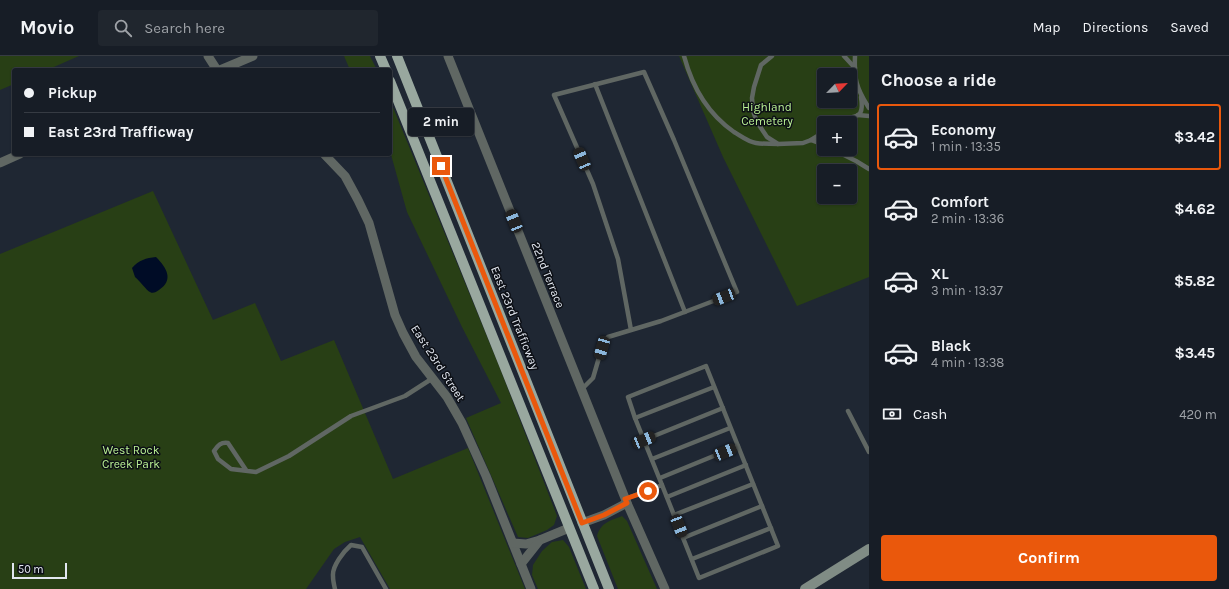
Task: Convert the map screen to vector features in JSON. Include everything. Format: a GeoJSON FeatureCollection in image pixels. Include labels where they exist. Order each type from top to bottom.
{"type":"FeatureCollection","features":[{"type":"Feature","properties":{"kind":"main road"},"geometry":{"type":"LineString","coordinates":[[380,56],[385,68]]}},
{"type":"Feature","properties":{"kind":"main road","name":"East 23rd Trafficway"},"geometry":{"type":"LineString","coordinates":[[397,56],[609,589]]}},
{"type":"Feature","properties":{"kind":"main road"},"geometry":{"type":"LineString","coordinates":[[392,86],[594,589]]}},
{"type":"Feature","properties":{"kind":"main road"},"geometry":{"type":"LineString","coordinates":[[805,589],[869,548]]}},
{"type":"Feature","properties":{"kind":"street"},"geometry":{"type":"LineString","coordinates":[[208,56],[217,68]]}},
{"type":"Feature","properties":{"kind":"street"},"geometry":{"type":"LineString","coordinates":[[223,68],[253,56]]}},
{"type":"Feature","properties":{"kind":"street","name":"22nd Terrace"},"geometry":{"type":"LineString","coordinates":[[448,56],[626,501],[665,589]]}},
{"type":"Feature","properties":{"kind":"street"},"geometry":{"type":"LineString","coordinates":[[0,163],[16,156]]}},
{"type":"Feature","properties":{"kind":"street","name":"East 23rd Street"},"geometry":{"type":"LineString","coordinates":[[326,156],[345,176],[369,223],[395,315],[416,357],[447,397],[462,423],[486,476],[531,589]]}},
{"type":"Feature","properties":{"kind":"street"},"geometry":{"type":"LineString","coordinates":[[582,523],[604,515],[626,501]]}},
{"type":"Feature","properties":{"kind":"street"},"geometry":{"type":"LineString","coordinates":[[513,542],[526,544],[570,528]]}},
{"type":"Feature","properties":{"kind":"street"},"geometry":{"type":"LineString","coordinates":[[521,564],[540,540]]}},
{"type":"Feature","properties":{"kind":"lane"},"geometry":{"type":"LineString","coordinates":[[684,56],[692,80],[708,108],[719,120],[743,138],[755,143],[778,144],[802,143],[817,136]]}},
{"type":"Feature","properties":{"kind":"lane"},"geometry":{"type":"LineString","coordinates":[[772,56],[761,65],[752,98],[753,111],[757,122],[767,137],[778,144]]}},
{"type":"Feature","properties":{"kind":"lane"},"geometry":{"type":"LineString","coordinates":[[844,56],[855,68]]}},
{"type":"Feature","properties":{"kind":"lane"},"geometry":{"type":"LineString","coordinates":[[855,56],[855,68]]}},
{"type":"Feature","properties":{"kind":"lane"},"geometry":{"type":"LineString","coordinates":[[581,390],[593,378],[603,344],[608,337],[631,330],[660,321],[737,292],[644,72],[554,95],[593,184],[618,258],[631,330]]}},
{"type":"Feature","properties":{"kind":"lane"},"geometry":{"type":"LineString","coordinates":[[857,83],[862,108],[858,115],[869,116]]}},
{"type":"Feature","properties":{"kind":"lane"},"geometry":{"type":"LineString","coordinates":[[595,84],[685,312]]}},
{"type":"Feature","properties":{"kind":"lane"},"geometry":{"type":"LineString","coordinates":[[860,95],[869,108]]}},
{"type":"Feature","properties":{"kind":"lane"},"geometry":{"type":"LineString","coordinates":[[811,140],[817,142]]}},
{"type":"Feature","properties":{"kind":"lane"},"geometry":{"type":"LineString","coordinates":[[846,156],[869,169]]}},
{"type":"Feature","properties":{"kind":"lane"},"geometry":{"type":"LineString","coordinates":[[706,366],[714,387],[778,546],[699,578],[628,397],[706,366]]}},
{"type":"Feature","properties":{"kind":"lane"},"geometry":{"type":"LineString","coordinates":[[246,470],[228,443],[224,442],[217,446],[214,451],[218,460],[231,469],[256,472],[289,456],[351,416],[405,396],[433,378]]}},
{"type":"Feature","properties":{"kind":"lane"},"geometry":{"type":"LineString","coordinates":[[636,418],[714,387]]}},
{"type":"Feature","properties":{"kind":"lane"},"geometry":{"type":"LineString","coordinates":[[644,440],[722,408]]}},
{"type":"Feature","properties":{"kind":"lane"},"geometry":{"type":"LineString","coordinates":[[848,412],[869,452]]}},
{"type":"Feature","properties":{"kind":"lane"},"geometry":{"type":"LineString","coordinates":[[652,459],[730,428]]}},
{"type":"Feature","properties":{"kind":"lane"},"geometry":{"type":"LineString","coordinates":[[660,478],[738,446]]}},
{"type":"Feature","properties":{"kind":"lane"},"geometry":{"type":"LineString","coordinates":[[667,497],[746,465]]}},
{"type":"Feature","properties":{"kind":"lane"},"geometry":{"type":"LineString","coordinates":[[674,515],[753,484]]}},
{"type":"Feature","properties":{"kind":"lane"},"geometry":{"type":"LineString","coordinates":[[626,501],[662,485]]}},
{"type":"Feature","properties":{"kind":"lane"},"geometry":{"type":"LineString","coordinates":[[683,538],[762,506]]}},
{"type":"Feature","properties":{"kind":"lane"},"geometry":{"type":"LineString","coordinates":[[692,559],[771,528]]}},
{"type":"Feature","properties":{"kind":"lane"},"geometry":{"type":"LineString","coordinates":[[335,589],[332,575],[341,555],[345,550],[352,546],[362,547],[386,589]]}},
{"type":"Feature","properties":{"kind":"green space"},"geometry":{"type":"Polygon","coordinates":[[[0,56],[79,56],[52,68],[12,68],[12,85],[0,90],[0,56]]]}},
{"type":"Feature","properties":{"kind":"green space"},"geometry":{"type":"Polygon","coordinates":[[[344,56],[370,56],[376,68],[349,68],[344,56]]]}},
{"type":"Feature","properties":{"kind":"green space","name":"Highland Cemetery"},"geometry":{"type":"Polygon","coordinates":[[[679,56],[869,56],[869,277],[797,306],[723,157],[679,56]]]}},
{"type":"Feature","properties":{"kind":"green space"},"geometry":{"type":"Polygon","coordinates":[[[392,105],[499,366],[557,516],[554,525],[547,530],[528,538],[518,537],[466,418],[501,403],[462,327],[407,212],[391,156],[392,105]]]}},
{"type":"Feature","properties":{"kind":"green space","name":"West Rock Creek Park"},"geometry":{"type":"Polygon","coordinates":[[[153,191],[213,320],[255,303],[281,361],[334,340],[393,479],[468,448],[525,589],[390,589],[360,537],[345,542],[334,549],[306,589],[0,589],[0,254],[153,191]]]}},
{"type":"Feature","properties":{"kind":"green space"},"geometry":{"type":"Polygon","coordinates":[[[622,516],[627,521],[657,589],[618,589],[597,536],[604,525],[622,516]]]}},
{"type":"Feature","properties":{"kind":"green space"},"geometry":{"type":"Polygon","coordinates":[[[563,540],[569,547],[586,589],[538,589],[532,575],[533,565],[542,551],[552,542],[563,540]]]}},
{"type":"Feature","properties":{"kind":"water"},"geometry":{"type":"Polygon","coordinates":[[[156,257],[166,270],[168,278],[164,286],[152,293],[147,290],[135,277],[132,268],[143,260],[156,257]]]}},
{"type":"Feature","properties":{"kind":"route"},"geometry":{"type":"LineString","coordinates":[[441,166],[582,523],[604,515],[627,503],[625,499],[648,491]]}}]}
